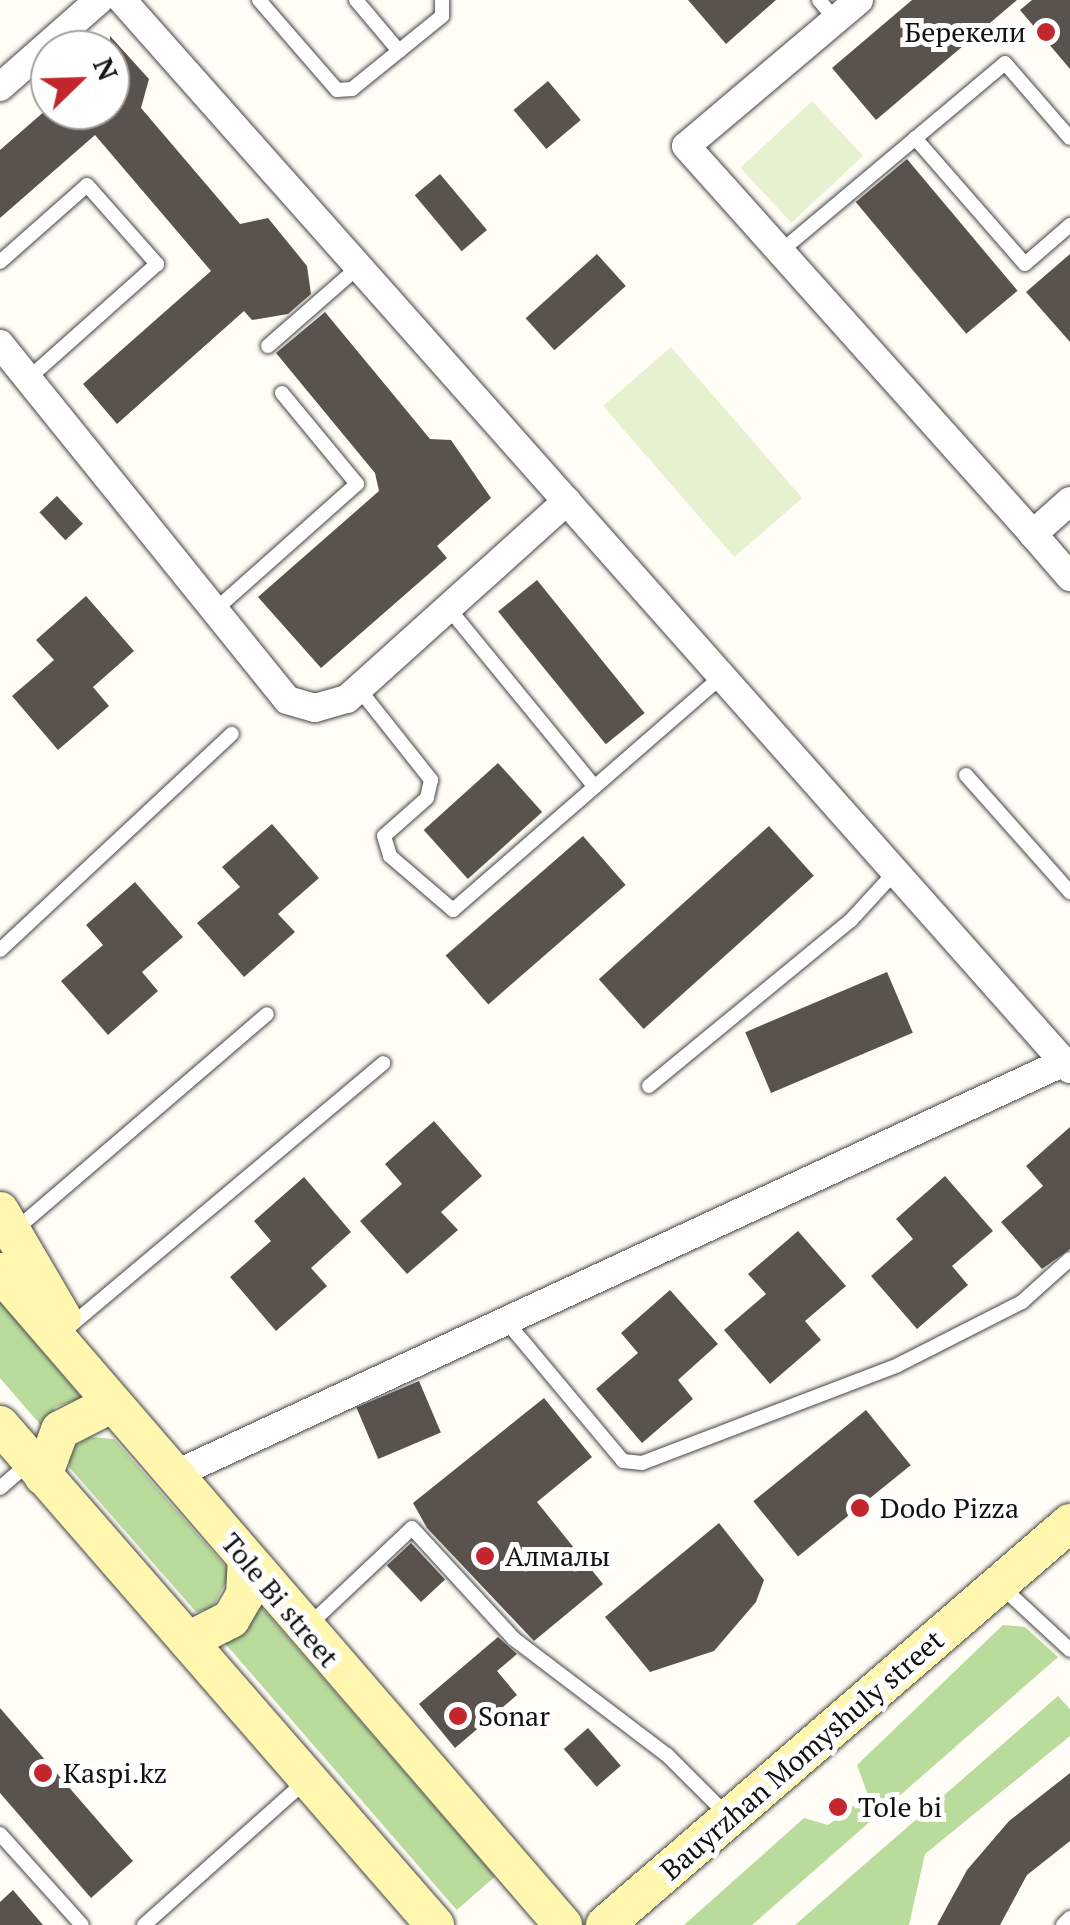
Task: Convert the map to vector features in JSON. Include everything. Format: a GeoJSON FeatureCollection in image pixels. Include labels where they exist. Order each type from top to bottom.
{"type":"FeatureCollection","features":[{"type":"Feature","properties":{"kind":"main road"},"geometry":{"type":"LineString","coordinates":[[6,1222],[122,1414],[60,1430],[36,1469]]}},
{"type":"Feature","properties":{"kind":"main road","name":"Tole Bi street"},"geometry":{"type":"LineString","coordinates":[[0,1272],[563,1925]]}},
{"type":"Feature","properties":{"kind":"main road"},"geometry":{"type":"LineString","coordinates":[[0,1425],[436,1925]]}},
{"type":"Feature","properties":{"kind":"main road","name":"Bauyrzhan Momyshuly street"},"geometry":{"type":"LineString","coordinates":[[605,1925],[1070,1523]]}},
{"type":"Feature","properties":{"kind":"main road"},"geometry":{"type":"LineString","coordinates":[[188,1640],[231,1619],[246,1595],[247,1561]]}},
{"type":"Feature","properties":{"kind":"street"},"geometry":{"type":"LineString","coordinates":[[0,87],[100,0]]}},
{"type":"Feature","properties":{"kind":"street"},"geometry":{"type":"LineString","coordinates":[[122,0],[1067,1066],[504,1317],[174,1475]]}},
{"type":"Feature","properties":{"kind":"street"},"geometry":{"type":"LineString","coordinates":[[860,0],[828,10],[686,146],[1070,577]]}},
{"type":"Feature","properties":{"kind":"street"},"geometry":{"type":"LineString","coordinates":[[0,344],[149,514],[215,610],[287,700],[314,708],[359,689],[567,501]]}},
{"type":"Feature","properties":{"kind":"street"},"geometry":{"type":"LineString","coordinates":[[1033,534],[1070,501]]}},
{"type":"Feature","properties":{"kind":"lane"},"geometry":{"type":"LineString","coordinates":[[259,0],[337,90],[352,88],[442,16],[442,0]]}},
{"type":"Feature","properties":{"kind":"lane"},"geometry":{"type":"LineString","coordinates":[[356,0],[399,51]]}},
{"type":"Feature","properties":{"kind":"lane"},"geometry":{"type":"LineString","coordinates":[[781,251],[1005,63],[1070,138]]}},
{"type":"Feature","properties":{"kind":"lane"},"geometry":{"type":"LineString","coordinates":[[915,138],[1025,264],[1070,225]]}},
{"type":"Feature","properties":{"kind":"lane"},"geometry":{"type":"LineString","coordinates":[[0,262],[88,185],[158,264],[28,379]]}},
{"type":"Feature","properties":{"kind":"lane"},"geometry":{"type":"LineString","coordinates":[[268,346],[358,268]]}},
{"type":"Feature","properties":{"kind":"lane"},"geometry":{"type":"LineString","coordinates":[[215,610],[358,484],[282,393]]}},
{"type":"Feature","properties":{"kind":"lane"},"geometry":{"type":"LineString","coordinates":[[450,610],[594,786]]}},
{"type":"Feature","properties":{"kind":"lane"},"geometry":{"type":"LineString","coordinates":[[359,689],[431,780],[427,798],[384,836],[390,856],[442,908],[452,910],[723,675]]}},
{"type":"Feature","properties":{"kind":"lane"},"geometry":{"type":"LineString","coordinates":[[0,950],[232,734]]}},
{"type":"Feature","properties":{"kind":"lane"},"geometry":{"type":"LineString","coordinates":[[966,775],[1070,892]]}},
{"type":"Feature","properties":{"kind":"lane"},"geometry":{"type":"LineString","coordinates":[[650,1086],[851,920],[897,870]]}},
{"type":"Feature","properties":{"kind":"lane"},"geometry":{"type":"LineString","coordinates":[[6,1222],[268,1014]]}},
{"type":"Feature","properties":{"kind":"lane"},"geometry":{"type":"LineString","coordinates":[[69,1327],[383,1063]]}},
{"type":"Feature","properties":{"kind":"lane"},"geometry":{"type":"LineString","coordinates":[[504,1317],[622,1461],[642,1462],[898,1365],[1022,1302],[1070,1259]]}},
{"type":"Feature","properties":{"kind":"lane"},"geometry":{"type":"LineString","coordinates":[[0,1488],[36,1469]]}},
{"type":"Feature","properties":{"kind":"lane"},"geometry":{"type":"LineString","coordinates":[[305,1629],[412,1528],[514,1639],[667,1756],[729,1818]]}},
{"type":"Feature","properties":{"kind":"lane"},"geometry":{"type":"LineString","coordinates":[[1000,1585],[1070,1650]]}},
{"type":"Feature","properties":{"kind":"lane"},"geometry":{"type":"LineString","coordinates":[[144,1925],[309,1778]]}},
{"type":"Feature","properties":{"kind":"lane"},"geometry":{"type":"LineString","coordinates":[[0,1834],[82,1925]]}},
{"type":"Feature","properties":{"kind":"lane"},"geometry":{"type":"LineString","coordinates":[[1062,1925],[1070,1918]]}},
{"type":"Feature","properties":{"kind":"green space"},"geometry":{"type":"Polygon","coordinates":[[[812,101],[863,156],[791,223],[740,168],[812,101]]]}},
{"type":"Feature","properties":{"kind":"green space"},"geometry":{"type":"Polygon","coordinates":[[[671,347],[802,498],[734,557],[603,406],[671,347]]]}},
{"type":"Feature","properties":{"kind":"green space"},"geometry":{"type":"Polygon","coordinates":[[[0,1302],[82,1398],[55,1407],[45,1430],[0,1378],[0,1302]]]}},
{"type":"Feature","properties":{"kind":"green space"},"geometry":{"type":"Polygon","coordinates":[[[90,1437],[114,1439],[231,1573],[212,1608],[196,1612],[69,1467],[70,1449],[90,1437]]]}},
{"type":"Feature","properties":{"kind":"green space"},"geometry":{"type":"Polygon","coordinates":[[[261,1607],[495,1876],[457,1910],[223,1640],[261,1607]]]}},
{"type":"Feature","properties":{"kind":"green space"},"geometry":{"type":"Polygon","coordinates":[[[1003,1625],[1025,1627],[1058,1657],[752,1925],[684,1925],[804,1818],[828,1825],[868,1795],[857,1765],[1003,1625]]]}},
{"type":"Feature","properties":{"kind":"green space"},"geometry":{"type":"Polygon","coordinates":[[[1058,1696],[1070,1709],[1070,1736],[925,1854],[909,1925],[795,1925],[1058,1696]]]}},
{"type":"Feature","properties":{"kind":"building"},"geometry":{"type":"Polygon","coordinates":[[[688,0],[776,0],[726,44],[688,0]]]}},
{"type":"Feature","properties":{"kind":"building"},"geometry":{"type":"Polygon","coordinates":[[[912,0],[1017,0],[876,120],[832,68],[912,0]]]}},
{"type":"Feature","properties":{"kind":"building"},"geometry":{"type":"Polygon","coordinates":[[[1032,0],[1070,0],[1070,69],[1020,10],[1032,0]]]}},
{"type":"Feature","properties":{"kind":"building"},"geometry":{"type":"Polygon","coordinates":[[[130,58],[149,79],[141,108],[240,224],[268,218],[307,266],[311,294],[288,314],[252,320],[244,311],[117,424],[83,384],[211,271],[95,135],[0,218],[0,150],[30,124],[30,130],[130,130],[130,58]]]}},
{"type":"Feature","properties":{"kind":"building"},"geometry":{"type":"Polygon","coordinates":[[[548,81],[581,120],[546,149],[514,110],[548,81]]]}},
{"type":"Feature","properties":{"kind":"building"},"geometry":{"type":"Polygon","coordinates":[[[907,159],[1018,291],[966,334],[856,202],[907,159]]]}},
{"type":"Feature","properties":{"kind":"building"},"geometry":{"type":"Polygon","coordinates":[[[440,174],[487,230],[462,251],[415,195],[440,174]]]}},
{"type":"Feature","properties":{"kind":"building"},"geometry":{"type":"Polygon","coordinates":[[[597,254],[626,286],[554,350],[526,318],[597,254]]]}},
{"type":"Feature","properties":{"kind":"building"},"geometry":{"type":"Polygon","coordinates":[[[1070,254],[1070,342],[1026,292],[1070,254]]]}},
{"type":"Feature","properties":{"kind":"building"},"geometry":{"type":"Polygon","coordinates":[[[325,312],[430,439],[451,440],[491,498],[437,546],[447,558],[321,668],[258,597],[379,491],[375,473],[276,353],[325,312]]]}},
{"type":"Feature","properties":{"kind":"building"},"geometry":{"type":"Polygon","coordinates":[[[57,496],[83,524],[65,540],[39,512],[57,496]]]}},
{"type":"Feature","properties":{"kind":"building"},"geometry":{"type":"Polygon","coordinates":[[[537,580],[645,713],[606,744],[498,611],[537,580]]]}},
{"type":"Feature","properties":{"kind":"building"},"geometry":{"type":"Polygon","coordinates":[[[86,596],[134,651],[93,687],[109,706],[58,750],[12,696],[54,660],[36,640],[86,596]]]}},
{"type":"Feature","properties":{"kind":"building"},"geometry":{"type":"Polygon","coordinates":[[[498,763],[542,812],[468,879],[424,830],[498,763]]]}},
{"type":"Feature","properties":{"kind":"building"},"geometry":{"type":"Polygon","coordinates":[[[272,824],[319,878],[278,914],[295,932],[244,977],[197,923],[240,887],[222,867],[272,824]]]}},
{"type":"Feature","properties":{"kind":"building"},"geometry":{"type":"Polygon","coordinates":[[[769,826],[814,876],[644,1029],[599,979],[769,826]]]}},
{"type":"Feature","properties":{"kind":"building"},"geometry":{"type":"Polygon","coordinates":[[[583,836],[626,885],[488,1004],[446,955],[583,836]]]}},
{"type":"Feature","properties":{"kind":"building"},"geometry":{"type":"Polygon","coordinates":[[[135,882],[183,937],[142,972],[158,991],[108,1035],[61,981],[103,945],[86,925],[135,882]]]}},
{"type":"Feature","properties":{"kind":"building"},"geometry":{"type":"Polygon","coordinates":[[[887,972],[913,1033],[771,1093],[745,1032],[887,972]]]}},
{"type":"Feature","properties":{"kind":"building"},"geometry":{"type":"Polygon","coordinates":[[[434,1121],[482,1176],[441,1212],[458,1230],[407,1274],[360,1221],[402,1184],[385,1164],[434,1121]]]}},
{"type":"Feature","properties":{"kind":"building"},"geometry":{"type":"Polygon","coordinates":[[[1070,1127],[1070,1249],[1042,1269],[1001,1222],[1043,1186],[1026,1166],[1070,1127]]]}},
{"type":"Feature","properties":{"kind":"building"},"geometry":{"type":"Polygon","coordinates":[[[945,1176],[993,1231],[952,1266],[968,1285],[917,1329],[871,1276],[913,1239],[896,1219],[945,1176]]]}},
{"type":"Feature","properties":{"kind":"building"},"geometry":{"type":"Polygon","coordinates":[[[304,1177],[351,1232],[311,1268],[327,1286],[276,1331],[230,1277],[271,1241],[254,1221],[304,1177]]]}},
{"type":"Feature","properties":{"kind":"building"},"geometry":{"type":"Polygon","coordinates":[[[798,1231],[846,1286],[805,1321],[821,1340],[770,1384],[724,1330],[766,1294],[748,1274],[798,1231]]]}},
{"type":"Feature","properties":{"kind":"building"},"geometry":{"type":"Polygon","coordinates":[[[670,1290],[718,1344],[678,1380],[693,1399],[642,1443],[596,1389],[638,1353],[621,1333],[670,1290]]]}},
{"type":"Feature","properties":{"kind":"building"},"geometry":{"type":"Polygon","coordinates":[[[419,1381],[441,1433],[378,1459],[356,1408],[419,1381]]]}},
{"type":"Feature","properties":{"kind":"building"},"geometry":{"type":"Polygon","coordinates":[[[544,1398],[592,1457],[537,1502],[603,1584],[534,1641],[427,1528],[413,1503],[544,1398]]]}},
{"type":"Feature","properties":{"kind":"building"},"geometry":{"type":"Polygon","coordinates":[[[866,1410],[911,1465],[798,1556],[753,1501],[866,1410]]]}},
{"type":"Feature","properties":{"kind":"building"},"geometry":{"type":"Polygon","coordinates":[[[719,1523],[764,1580],[756,1602],[714,1651],[650,1672],[605,1617],[719,1523]]]}},
{"type":"Feature","properties":{"kind":"building"},"geometry":{"type":"Polygon","coordinates":[[[411,1543],[445,1580],[421,1602],[387,1566],[411,1543]]]}},
{"type":"Feature","properties":{"kind":"building"},"geometry":{"type":"Polygon","coordinates":[[[498,1637],[517,1654],[497,1671],[517,1695],[455,1748],[419,1704],[498,1637]]]}},
{"type":"Feature","properties":{"kind":"building"},"geometry":{"type":"Polygon","coordinates":[[[0,1708],[133,1861],[91,1898],[0,1793],[0,1708]]]}},
{"type":"Feature","properties":{"kind":"building"},"geometry":{"type":"Polygon","coordinates":[[[588,1728],[621,1766],[597,1787],[564,1749],[588,1728]]]}},
{"type":"Feature","properties":{"kind":"building"},"geometry":{"type":"Polygon","coordinates":[[[1070,1773],[1070,1841],[1027,1875],[1000,1925],[937,1925],[967,1870],[1009,1821],[1070,1773]]]}},
{"type":"Feature","properties":{"kind":"building"},"geometry":{"type":"Polygon","coordinates":[[[13,1890],[43,1925],[0,1925],[0,1902],[13,1890]]]}},
{"type":"Feature","properties":{"kind":"place","name":"Берекели"},"geometry":{"type":"Point","coordinates":[1046,32]}},
{"type":"Feature","properties":{"kind":"place","name":"Dodo Pizza"},"geometry":{"type":"Point","coordinates":[860,1508]}},
{"type":"Feature","properties":{"kind":"place","name":"Алмалы"},"geometry":{"type":"Point","coordinates":[485,1556]}},
{"type":"Feature","properties":{"kind":"place","name":"Sonar"},"geometry":{"type":"Point","coordinates":[458,1716]}},
{"type":"Feature","properties":{"kind":"place","name":"Kaspi.kz"},"geometry":{"type":"Point","coordinates":[43,1773]}},
{"type":"Feature","properties":{"kind":"place","name":"Tole bi"},"geometry":{"type":"Point","coordinates":[838,1807]}}]}
